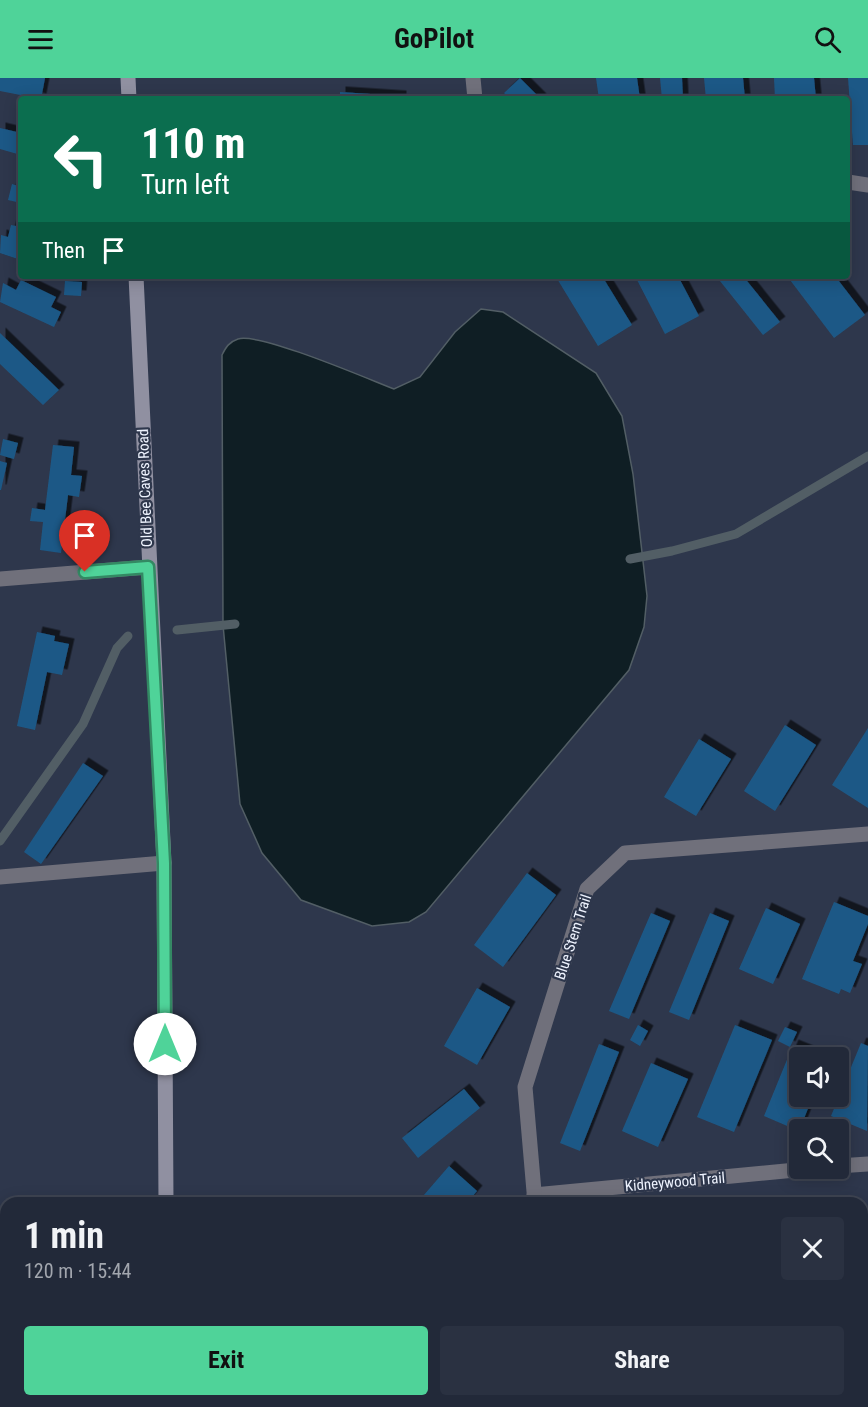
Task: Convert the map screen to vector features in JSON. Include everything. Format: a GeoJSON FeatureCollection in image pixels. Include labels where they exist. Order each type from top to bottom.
{"type":"FeatureCollection","features":[{"type":"Feature","properties":{"kind":"street"},"geometry":{"type":"LineString","coordinates":[[128,78],[129,96]]}},
{"type":"Feature","properties":{"kind":"street"},"geometry":{"type":"LineString","coordinates":[[473,78],[475,96]]}},
{"type":"Feature","properties":{"kind":"street"},"geometry":{"type":"LineString","coordinates":[[850,182],[868,185]]}},
{"type":"Feature","properties":{"kind":"street","name":"Old Bee Caves Road"},"geometry":{"type":"LineString","coordinates":[[136,279],[148,567],[164,863],[166,1197]]}},
{"type":"Feature","properties":{"kind":"street"},"geometry":{"type":"LineString","coordinates":[[0,579],[148,567]]}},
{"type":"Feature","properties":{"kind":"street","name":"Blue Stem Trail"},"geometry":{"type":"LineString","coordinates":[[535,1197],[525,1087],[588,889],[625,853],[868,834]]}},
{"type":"Feature","properties":{"kind":"street"},"geometry":{"type":"LineString","coordinates":[[0,877],[164,863]]}},
{"type":"Feature","properties":{"kind":"street"},"geometry":{"type":"LineString","coordinates":[[849,1165],[868,1164]]}},
{"type":"Feature","properties":{"kind":"street","name":"Kidneywood Trail"},"geometry":{"type":"LineString","coordinates":[[553,1197],[789,1171]]}},
{"type":"Feature","properties":{"kind":"shaded area"},"geometry":{"type":"Polygon","coordinates":[[[481,309],[503,312],[596,373],[622,416],[633,474],[647,596],[644,627],[629,670],[426,912],[409,922],[372,926],[301,900],[262,853],[240,804],[223,625],[222,355],[226,347],[238,339],[268,342],[394,389],[420,377],[455,332],[481,309]]]}},
{"type":"Feature","properties":{"kind":"building"},"geometry":{"type":"Polygon","coordinates":[[[0,78],[45,78],[42,96],[26,96],[0,91],[0,78]]]}},
{"type":"Feature","properties":{"kind":"building"},"geometry":{"type":"Polygon","coordinates":[[[520,78],[538,96],[507,96],[504,93],[520,78]]]}},
{"type":"Feature","properties":{"kind":"building"},"geometry":{"type":"Polygon","coordinates":[[[596,78],[637,78],[640,96],[599,96],[596,78]]]}},
{"type":"Feature","properties":{"kind":"building"},"geometry":{"type":"Polygon","coordinates":[[[660,78],[682,78],[683,96],[662,96],[660,78]]]}},
{"type":"Feature","properties":{"kind":"building"},"geometry":{"type":"Polygon","coordinates":[[[704,78],[743,78],[745,96],[706,96],[704,78]]]}},
{"type":"Feature","properties":{"kind":"building"},"geometry":{"type":"Polygon","coordinates":[[[774,78],[814,78],[816,96],[775,96],[774,78]]]}},
{"type":"Feature","properties":{"kind":"building"},"geometry":{"type":"Polygon","coordinates":[[[848,78],[868,78],[868,145],[853,145],[848,78]]]}},
{"type":"Feature","properties":{"kind":"building"},"geometry":{"type":"Polygon","coordinates":[[[340,92],[401,96],[340,96],[340,92]]]}},
{"type":"Feature","properties":{"kind":"building"},"geometry":{"type":"Polygon","coordinates":[[[0,128],[18,132],[18,154],[0,149],[0,128]]]}},
{"type":"Feature","properties":{"kind":"building"},"geometry":{"type":"Polygon","coordinates":[[[12,184],[18,186],[18,202],[8,200],[12,184]]]}},
{"type":"Feature","properties":{"kind":"building"},"geometry":{"type":"Polygon","coordinates":[[[11,225],[18,226],[18,259],[0,253],[1,235],[8,237],[11,225]]]}},
{"type":"Feature","properties":{"kind":"building"},"geometry":{"type":"Polygon","coordinates":[[[557,279],[604,279],[632,325],[598,346],[557,279]]]}},
{"type":"Feature","properties":{"kind":"building"},"geometry":{"type":"Polygon","coordinates":[[[637,279],[680,279],[699,316],[665,334],[637,279]]]}},
{"type":"Feature","properties":{"kind":"building"},"geometry":{"type":"Polygon","coordinates":[[[718,279],[745,279],[780,322],[763,335],[718,279]]]}},
{"type":"Feature","properties":{"kind":"building"},"geometry":{"type":"Polygon","coordinates":[[[789,279],[837,279],[865,315],[834,338],[789,279]]]}},
{"type":"Feature","properties":{"kind":"building"},"geometry":{"type":"Polygon","coordinates":[[[21,280],[56,297],[51,307],[61,312],[54,327],[0,302],[3,283],[16,290],[21,280]]]}},
{"type":"Feature","properties":{"kind":"building"},"geometry":{"type":"Polygon","coordinates":[[[65,281],[82,282],[81,296],[64,295],[65,281]]]}},
{"type":"Feature","properties":{"kind":"building"},"geometry":{"type":"Polygon","coordinates":[[[0,333],[59,390],[43,405],[0,364],[0,333]]]}},
{"type":"Feature","properties":{"kind":"building"},"geometry":{"type":"Polygon","coordinates":[[[3,439],[18,443],[14,459],[0,455],[3,439]]]}},
{"type":"Feature","properties":{"kind":"building"},"geometry":{"type":"Polygon","coordinates":[[[53,445],[74,447],[71,475],[82,476],[79,497],[68,495],[61,553],[40,550],[43,522],[30,521],[32,508],[45,510],[53,445]]]}},
{"type":"Feature","properties":{"kind":"building"},"geometry":{"type":"Polygon","coordinates":[[[0,461],[7,463],[1,490],[0,490],[0,461]]]}},
{"type":"Feature","properties":{"kind":"building"},"geometry":{"type":"Polygon","coordinates":[[[37,632],[55,636],[54,641],[69,644],[62,675],[47,672],[35,730],[17,726],[37,632]]]}},
{"type":"Feature","properties":{"kind":"building"},"geometry":{"type":"Polygon","coordinates":[[[785,725],[816,745],[775,811],[744,791],[785,725]]]}},
{"type":"Feature","properties":{"kind":"building"},"geometry":{"type":"Polygon","coordinates":[[[868,728],[868,808],[832,785],[868,728]]]}},
{"type":"Feature","properties":{"kind":"building"},"geometry":{"type":"Polygon","coordinates":[[[699,739],[731,759],[696,816],[664,797],[699,739]]]}},
{"type":"Feature","properties":{"kind":"building"},"geometry":{"type":"Polygon","coordinates":[[[83,763],[103,776],[41,864],[24,852],[83,763]]]}},
{"type":"Feature","properties":{"kind":"building"},"geometry":{"type":"Polygon","coordinates":[[[527,873],[556,895],[503,967],[474,945],[527,873]]]}},
{"type":"Feature","properties":{"kind":"building"},"geometry":{"type":"Polygon","coordinates":[[[834,902],[868,916],[868,924],[853,961],[862,964],[850,993],[841,989],[839,994],[802,979],[834,902]]]}},
{"type":"Feature","properties":{"kind":"building"},"geometry":{"type":"Polygon","coordinates":[[[766,908],[800,924],[773,984],[739,969],[766,908]]]}},
{"type":"Feature","properties":{"kind":"building"},"geometry":{"type":"Polygon","coordinates":[[[651,913],[670,921],[629,1019],[609,1011],[651,913]]]}},
{"type":"Feature","properties":{"kind":"building"},"geometry":{"type":"Polygon","coordinates":[[[710,913],[729,921],[689,1020],[669,1012],[710,913]]]}},
{"type":"Feature","properties":{"kind":"building"},"geometry":{"type":"Polygon","coordinates":[[[477,988],[510,1007],[477,1065],[444,1046],[477,988]]]}},
{"type":"Feature","properties":{"kind":"building"},"geometry":{"type":"Polygon","coordinates":[[[638,1025],[648,1031],[640,1046],[630,1040],[638,1025]]]}},
{"type":"Feature","properties":{"kind":"building"},"geometry":{"type":"Polygon","coordinates":[[[735,1025],[772,1040],[734,1132],[697,1117],[735,1025]]]}},
{"type":"Feature","properties":{"kind":"building"},"geometry":{"type":"Polygon","coordinates":[[[785,1027],[797,1032],[790,1047],[778,1041],[785,1027]]]}},
{"type":"Feature","properties":{"kind":"building"},"geometry":{"type":"Polygon","coordinates":[[[861,1043],[868,1046],[867,1131],[849,1124],[849,1119],[831,1116],[835,1107],[849,1107],[849,1072],[861,1043]]]}},
{"type":"Feature","properties":{"kind":"building"},"geometry":{"type":"Polygon","coordinates":[[[599,1044],[619,1052],[580,1151],[560,1143],[599,1044]]]}},
{"type":"Feature","properties":{"kind":"building"},"geometry":{"type":"Polygon","coordinates":[[[789,1055],[789,1107],[809,1107],[804,1119],[789,1119],[789,1127],[764,1116],[789,1055]]]}},
{"type":"Feature","properties":{"kind":"building"},"geometry":{"type":"Polygon","coordinates":[[[651,1063],[688,1079],[658,1147],[622,1131],[651,1063]]]}},
{"type":"Feature","properties":{"kind":"building"},"geometry":{"type":"Polygon","coordinates":[[[464,1089],[480,1108],[418,1158],[402,1138],[464,1089]]]}},
{"type":"Feature","properties":{"kind":"building"},"geometry":{"type":"Polygon","coordinates":[[[449,1166],[477,1191],[472,1197],[422,1197],[449,1166]]]}},
{"type":"Feature","properties":{"kind":"waterway"},"geometry":{"type":"LineString","coordinates":[[630,559],[672,551],[736,534],[868,456]]}},
{"type":"Feature","properties":{"kind":"waterway"},"geometry":{"type":"LineString","coordinates":[[177,630],[235,624]]}},
{"type":"Feature","properties":{"kind":"waterway"},"geometry":{"type":"LineString","coordinates":[[0,841],[83,724],[117,648],[128,636]]}},
{"type":"Feature","properties":{"kind":"route"},"geometry":{"type":"LineString","coordinates":[[85,572],[148,567],[164,863],[165,1044]]}}]}
